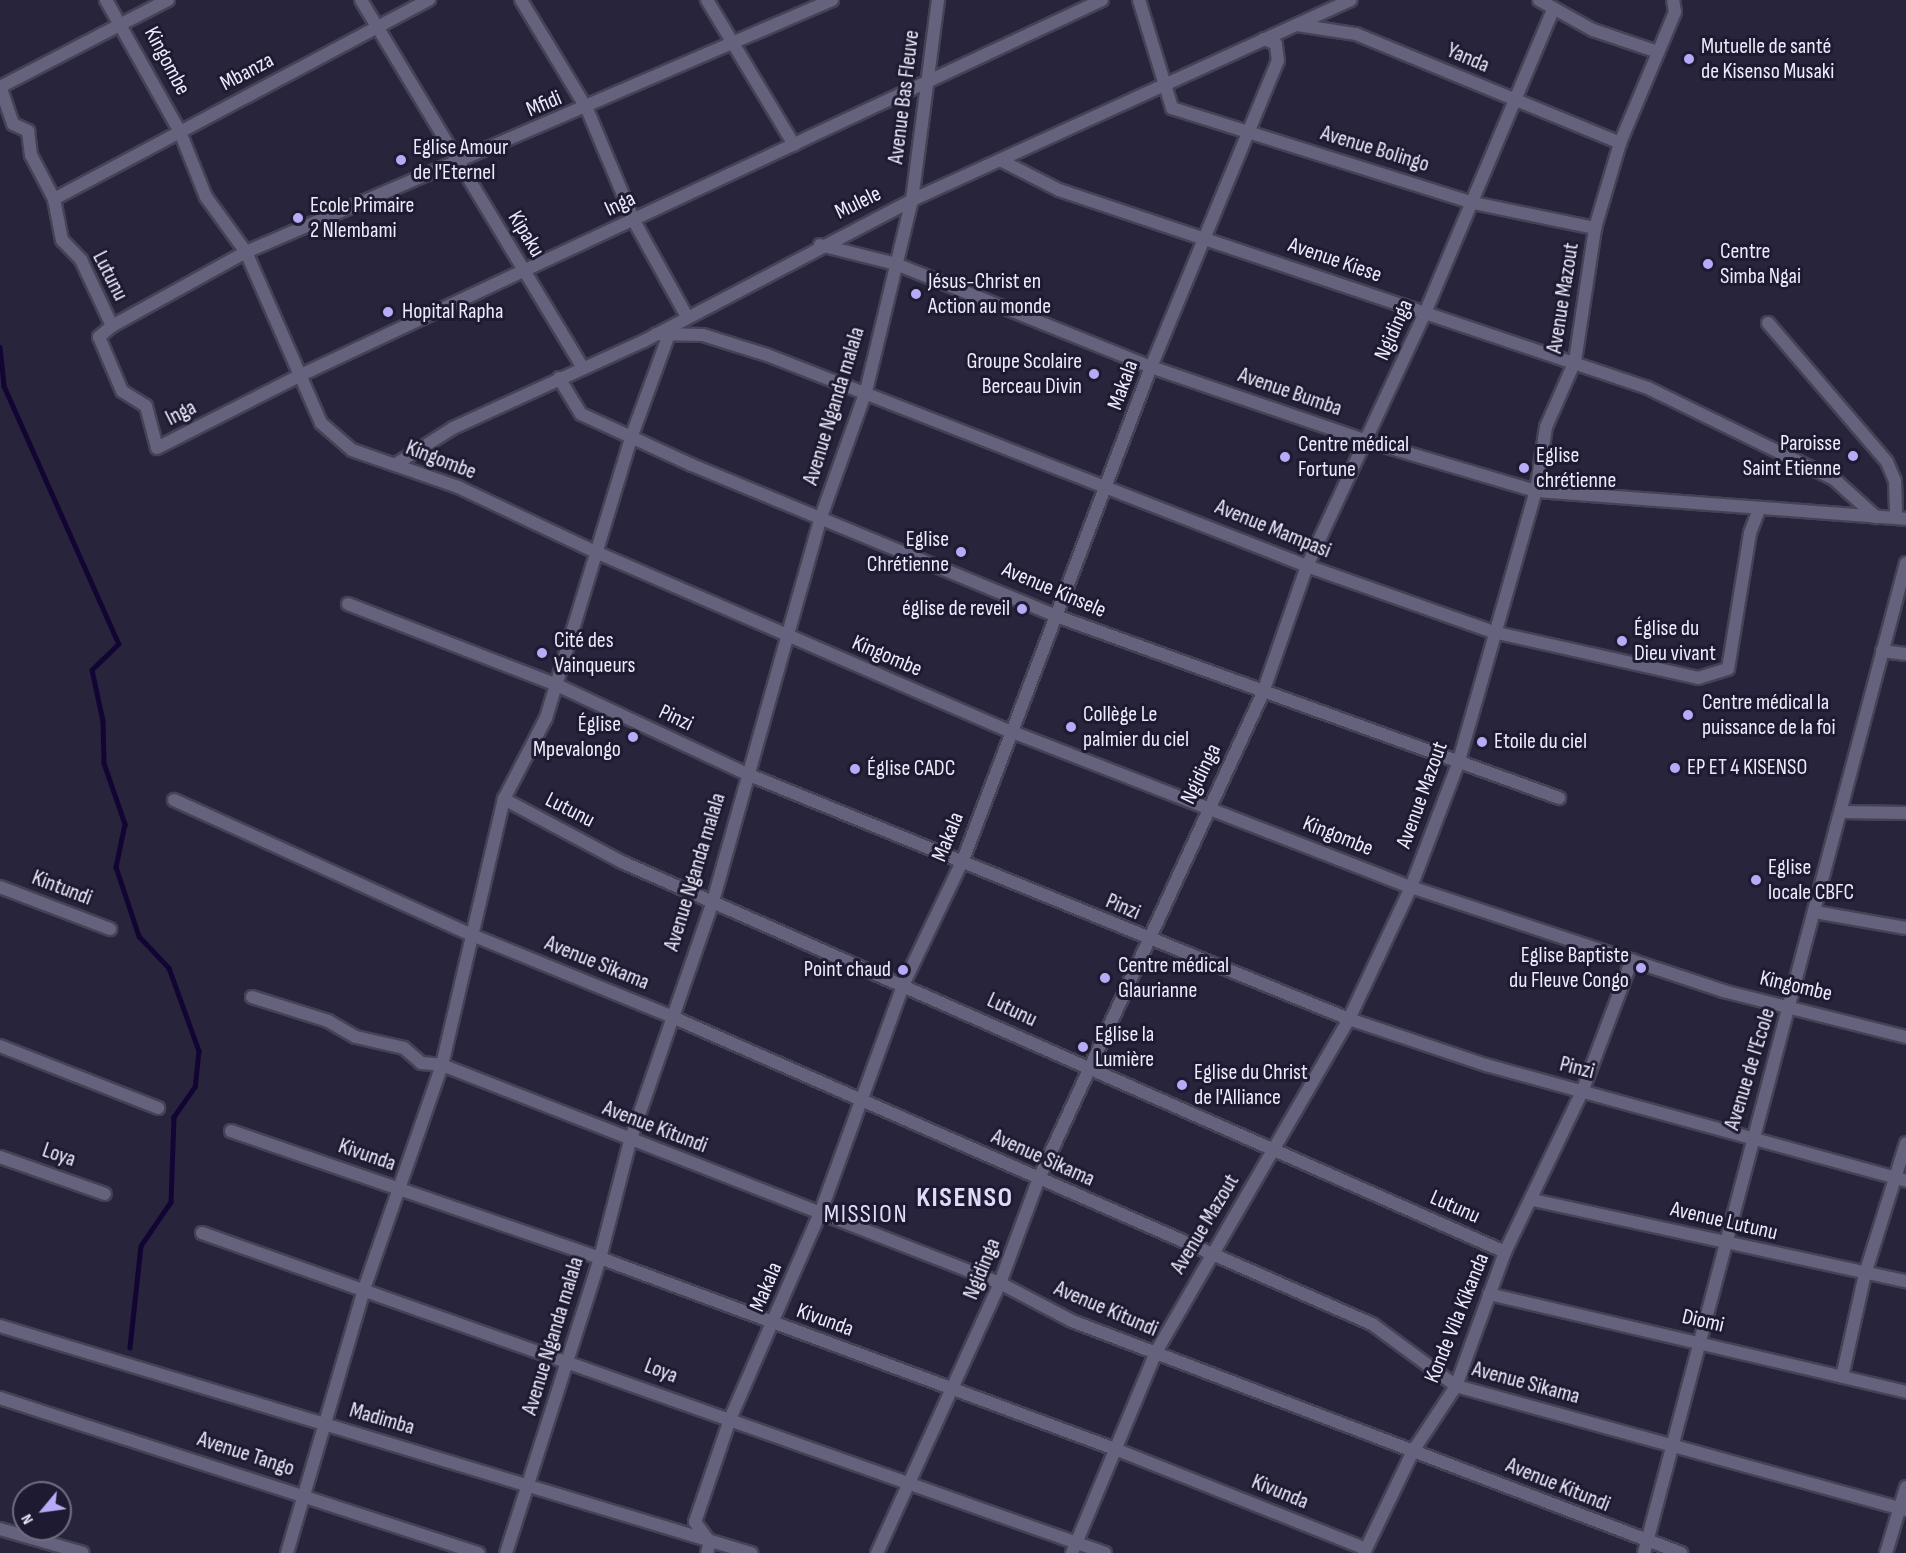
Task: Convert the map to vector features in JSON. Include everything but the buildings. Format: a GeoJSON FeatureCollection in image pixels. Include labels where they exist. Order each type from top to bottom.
{"type":"FeatureCollection","features":[{"type":"Feature","properties":{"kind":"street","name":"Kingombe"},"geometry":{"type":"LineString","coordinates":[[106,0],[123,22],[180,132],[206,197],[246,252],[303,374],[321,423],[352,450],[396,464],[786,636],[1010,731],[1411,887],[1723,991],[1792,1004],[1906,1036]]}},
{"type":"Feature","properties":{"kind":"street"},"geometry":{"type":"LineString","coordinates":[[1,86],[168,0]]}},
{"type":"Feature","properties":{"kind":"street","name":"Kipaku"},"geometry":{"type":"LineString","coordinates":[[361,0],[375,27],[582,366]]}},
{"type":"Feature","properties":{"kind":"street","name":"Mbanza"},"geometry":{"type":"LineString","coordinates":[[54,199],[429,0]]}},
{"type":"Feature","properties":{"kind":"street"},"geometry":{"type":"LineString","coordinates":[[521,0],[587,109],[634,220],[686,315]]}},
{"type":"Feature","properties":{"kind":"street"},"geometry":{"type":"LineString","coordinates":[[707,0],[794,145]]}},
{"type":"Feature","properties":{"kind":"street","name":"Mfidi"},"geometry":{"type":"LineString","coordinates":[[112,326],[246,252],[460,164],[734,46],[832,0]]}},
{"type":"Feature","properties":{"kind":"street","name":"Avenue Bas Fleuve"},"geometry":{"type":"LineString","coordinates":[[912,200],[938,0]]}},
{"type":"Feature","properties":{"kind":"street","name":"Inga"},"geometry":{"type":"LineString","coordinates":[[157,448],[303,374],[525,273],[1102,0]]}},
{"type":"Feature","properties":{"kind":"street"},"geometry":{"type":"LineString","coordinates":[[1139,0],[1168,82]]}},
{"type":"Feature","properties":{"kind":"street","name":"Mulele"},"geometry":{"type":"LineString","coordinates":[[396,464],[453,428],[582,366],[662,336],[686,315],[912,200],[1350,0]]}},
{"type":"Feature","properties":{"kind":"street"},"geometry":{"type":"LineString","coordinates":[[1539,0],[1553,10],[1658,52]]}},
{"type":"Feature","properties":{"kind":"street","name":"Avenue Mazout"},"geometry":{"type":"LineString","coordinates":[[1074,1548],[1156,1352],[1349,1019],[1411,887],[1458,764],[1493,632],[1536,491],[1546,427],[1575,361],[1595,228],[1620,143],[1675,12],[1674,0]]}},
{"type":"Feature","properties":{"kind":"street","name":"Ngidinga"},"geometry":{"type":"LineString","coordinates":[[877,1553],[1000,1283],[1039,1178],[1208,807],[1262,695],[1307,566],[1425,313],[1474,202],[1553,10]]}},
{"type":"Feature","properties":{"kind":"street","name":"Yanda"},"geometry":{"type":"LineString","coordinates":[[1296,24],[1356,34],[1620,143]]}},
{"type":"Feature","properties":{"kind":"street","name":"Makala"},"geometry":{"type":"LineString","coordinates":[[709,1547],[695,1522],[730,1419],[821,1210],[863,1102],[904,983],[963,860],[1010,731],[1059,616],[1110,486],[1151,367],[1209,239],[1280,52],[1264,39]]}},
{"type":"Feature","properties":{"kind":"street","name":"Avenue Bolingo"},"geometry":{"type":"LineString","coordinates":[[1168,82],[1168,105],[1474,202],[1595,228]]}},
{"type":"Feature","properties":{"kind":"street","name":"Lutunu"},"geometry":{"type":"LineString","coordinates":[[1,86],[13,124],[28,131],[31,155],[54,199],[62,240],[81,260],[112,326],[99,337],[122,391],[146,406],[157,448]]}},
{"type":"Feature","properties":{"kind":"street","name":"Avenue Kiese"},"geometry":{"type":"LineString","coordinates":[[1000,159],[1059,190],[1575,361],[1648,388],[1813,469],[1876,517]]}},
{"type":"Feature","properties":{"kind":"street","name":"Avenue Nganda malala"},"geometry":{"type":"LineString","coordinates":[[506,1553],[600,1258],[630,1141],[670,1016],[713,901],[822,514],[866,391],[912,200]]}},
{"type":"Feature","properties":{"kind":"street","name":"Avenue Bumba"},"geometry":{"type":"LineString","coordinates":[[820,245],[896,264],[1151,367],[1367,441],[1536,491],[1901,519]]}},
{"type":"Feature","properties":{"kind":"street"},"geometry":{"type":"LineString","coordinates":[[1768,323],[1887,462],[1895,481],[1901,519]]}},
{"type":"Feature","properties":{"kind":"street"},"geometry":{"type":"LineString","coordinates":[[287,1553],[327,1425],[364,1289],[401,1189],[442,1065],[504,799],[557,685],[600,554],[630,438],[662,336]]}},
{"type":"Feature","properties":{"kind":"street","name":"Avenue Mampasi"},"geometry":{"type":"LineString","coordinates":[[662,336],[725,341],[866,391],[1307,566],[1493,632],[1698,678],[1720,675],[1728,669],[1750,533],[1759,508]]}},
{"type":"Feature","properties":{"kind":"street","name":"Avenue Kinsele"},"geometry":{"type":"LineString","coordinates":[[559,378],[581,414],[630,438],[822,514],[1059,616],[1262,695],[1559,798]]}},
{"type":"Feature","properties":{"kind":"street","name":"Avenue de l'Ecole"},"geometry":{"type":"LineString","coordinates":[[1645,1548],[1752,1138],[1792,1004],[1906,563]]}},
{"type":"Feature","properties":{"kind":"street","name":"Pinzi"},"geometry":{"type":"LineString","coordinates":[[348,604],[557,685],[747,774],[963,860],[1148,940],[1349,1019],[1582,1092],[1900,1179]]}},
{"type":"Feature","properties":{"kind":"street"},"geometry":{"type":"LineString","coordinates":[[1882,651],[1906,654]]}},
{"type":"Feature","properties":{"kind":"street","name":"Lutunu"},"geometry":{"type":"LineString","coordinates":[[504,799],[622,862],[904,983],[1273,1151],[1505,1252]]}},
{"type":"Feature","properties":{"kind":"street","name":"Avenue Sikama"},"geometry":{"type":"LineString","coordinates":[[174,800],[472,935],[670,1016],[1039,1178],[1212,1257],[1372,1324],[1456,1386],[1671,1443],[1903,1509]]}},
{"type":"Feature","properties":{"kind":"street"},"geometry":{"type":"LineString","coordinates":[[1842,812],[1906,813]]}},
{"type":"Feature","properties":{"kind":"street","name":"Kintundi"},"geometry":{"type":"LineString","coordinates":[[0,887],[110,929]]}},
{"type":"Feature","properties":{"kind":"street"},"geometry":{"type":"LineString","coordinates":[[1815,912],[1906,928]]}},
{"type":"Feature","properties":{"kind":"street","name":"Konde Vila Kikanda"},"geometry":{"type":"LineString","coordinates":[[1365,1551],[1413,1451],[1456,1386],[1505,1252],[1533,1200],[1582,1092],[1632,960]]}},
{"type":"Feature","properties":{"kind":"street","name":"Avenue Kitundi"},"geometry":{"type":"LineString","coordinates":[[252,997],[328,1021],[356,1037],[404,1048],[422,1063],[442,1065],[630,1141],[821,1210],[1000,1283],[1072,1321],[1413,1451],[1645,1548],[1681,1553]]}},
{"type":"Feature","properties":{"kind":"street"},"geometry":{"type":"LineString","coordinates":[[0,1046],[158,1108]]}},
{"type":"Feature","properties":{"kind":"street","name":"Kivunda"},"geometry":{"type":"LineString","coordinates":[[231,1131],[600,1258],[1115,1449],[1365,1551]]}},
{"type":"Feature","properties":{"kind":"street"},"geometry":{"type":"LineString","coordinates":[[1842,1377],[1865,1274],[1900,1179],[1906,1143]]}},
{"type":"Feature","properties":{"kind":"street","name":"Loya"},"geometry":{"type":"LineString","coordinates":[[0,1157],[105,1194]]}},
{"type":"Feature","properties":{"kind":"street","name":"Avenue Lutunu"},"geometry":{"type":"LineString","coordinates":[[1533,1200],[1865,1274],[1906,1281]]}},
{"type":"Feature","properties":{"kind":"street","name":"Loya"},"geometry":{"type":"LineString","coordinates":[[202,1233],[364,1289],[418,1314],[569,1359],[730,1419],[909,1480],[1074,1548],[1104,1553]]}},
{"type":"Feature","properties":{"kind":"street","name":"Diomi"},"geometry":{"type":"LineString","coordinates":[[1490,1294],[1699,1341],[1906,1392]]}},
{"type":"Feature","properties":{"kind":"street","name":"Madimba"},"geometry":{"type":"LineString","coordinates":[[0,1326],[327,1425],[530,1482],[709,1547],[752,1553]]}},
{"type":"Feature","properties":{"kind":"street","name":"Avenue Tango"},"geometry":{"type":"LineString","coordinates":[[0,1398],[305,1494],[478,1553]]}},
{"type":"Feature","properties":{"kind":"street"},"geometry":{"type":"LineString","coordinates":[[1886,1553],[1903,1509],[1906,1487]]}},
{"type":"Feature","properties":{"kind":"street"},"geometry":{"type":"LineString","coordinates":[[0,1529],[83,1553]]}},
{"type":"Feature","properties":{"kind":"waterway"},"geometry":{"type":"LineString","coordinates":[[0,347],[4,386],[119,644],[92,670],[103,721],[104,763],[125,824],[116,867],[139,936],[169,968],[199,1051],[195,1087],[174,1117],[171,1202],[141,1246],[130,1347]]}},
{"type":"Feature","properties":{"kind":"place","name":"Mutuelle de santé de Kisenso Musaki"},"geometry":{"type":"Point","coordinates":[1689,59]}},
{"type":"Feature","properties":{"kind":"place","name":"Eglise Amour de l'Eternel"},"geometry":{"type":"Point","coordinates":[401,160]}},
{"type":"Feature","properties":{"kind":"place","name":"Ecole Primaire 2 Nlembami"},"geometry":{"type":"Point","coordinates":[298,218]}},
{"type":"Feature","properties":{"kind":"place","name":"Centre Simba Ngai"},"geometry":{"type":"Point","coordinates":[1708,264]}},
{"type":"Feature","properties":{"kind":"place","name":"Jésus-Christ en Action au monde"},"geometry":{"type":"Point","coordinates":[916,294]}},
{"type":"Feature","properties":{"kind":"place","name":"Hopital Rapha"},"geometry":{"type":"Point","coordinates":[388,312]}},
{"type":"Feature","properties":{"kind":"place","name":"Groupe Scolaire Berceau Divin"},"geometry":{"type":"Point","coordinates":[1094,374]}},
{"type":"Feature","properties":{"kind":"place","name":"Paroisse Saint Etienne"},"geometry":{"type":"Point","coordinates":[1853,456]}},
{"type":"Feature","properties":{"kind":"place","name":"Centre médical Fortune"},"geometry":{"type":"Point","coordinates":[1285,457]}},
{"type":"Feature","properties":{"kind":"place","name":"Eglise chrétienne"},"geometry":{"type":"Point","coordinates":[1524,468]}},
{"type":"Feature","properties":{"kind":"place","name":"Eglise Chrétienne"},"geometry":{"type":"Point","coordinates":[961,552]}},
{"type":"Feature","properties":{"kind":"place","name":"église de reveil"},"geometry":{"type":"Point","coordinates":[1022,609]}},
{"type":"Feature","properties":{"kind":"place","name":"Église du Dieu vivant"},"geometry":{"type":"Point","coordinates":[1622,641]}},
{"type":"Feature","properties":{"kind":"place","name":"Cité des Vainqueurs"},"geometry":{"type":"Point","coordinates":[542,653]}},
{"type":"Feature","properties":{"kind":"place","name":"Centre médical la puissance de la foi"},"geometry":{"type":"Point","coordinates":[1688,715]}},
{"type":"Feature","properties":{"kind":"place","name":"Collège Le palmier du ciel"},"geometry":{"type":"Point","coordinates":[1071,727]}},
{"type":"Feature","properties":{"kind":"place","name":"Église Mpevalongo"},"geometry":{"type":"Point","coordinates":[633,737]}},
{"type":"Feature","properties":{"kind":"place","name":"Etoile du ciel"},"geometry":{"type":"Point","coordinates":[1482,742]}},
{"type":"Feature","properties":{"kind":"place","name":"EP ET 4 KISENSO"},"geometry":{"type":"Point","coordinates":[1675,768]}},
{"type":"Feature","properties":{"kind":"place","name":"Église CADC"},"geometry":{"type":"Point","coordinates":[855,769]}},
{"type":"Feature","properties":{"kind":"place","name":"Eglise locale CBFC"},"geometry":{"type":"Point","coordinates":[1756,880]}},
{"type":"Feature","properties":{"kind":"place","name":"Eglise Baptiste du Fleuve Congo"},"geometry":{"type":"Point","coordinates":[1641,968]}},
{"type":"Feature","properties":{"kind":"place","name":"Point chaud"},"geometry":{"type":"Point","coordinates":[903,970]}},
{"type":"Feature","properties":{"kind":"place","name":"Centre médical Glaurianne"},"geometry":{"type":"Point","coordinates":[1105,978]}},
{"type":"Feature","properties":{"kind":"place","name":"Eglise la Lumière"},"geometry":{"type":"Point","coordinates":[1083,1047]}},
{"type":"Feature","properties":{"kind":"place","name":"Eglise du Christ de l'Alliance"},"geometry":{"type":"Point","coordinates":[1182,1085]}},
{"type":"Feature","properties":{"kind":"district","name":"KISENSO"},"geometry":{"type":"Point","coordinates":[965,1198]}},
{"type":"Feature","properties":{"kind":"district","name":"MISSION"},"geometry":{"type":"Point","coordinates":[866,1215]}}]}
